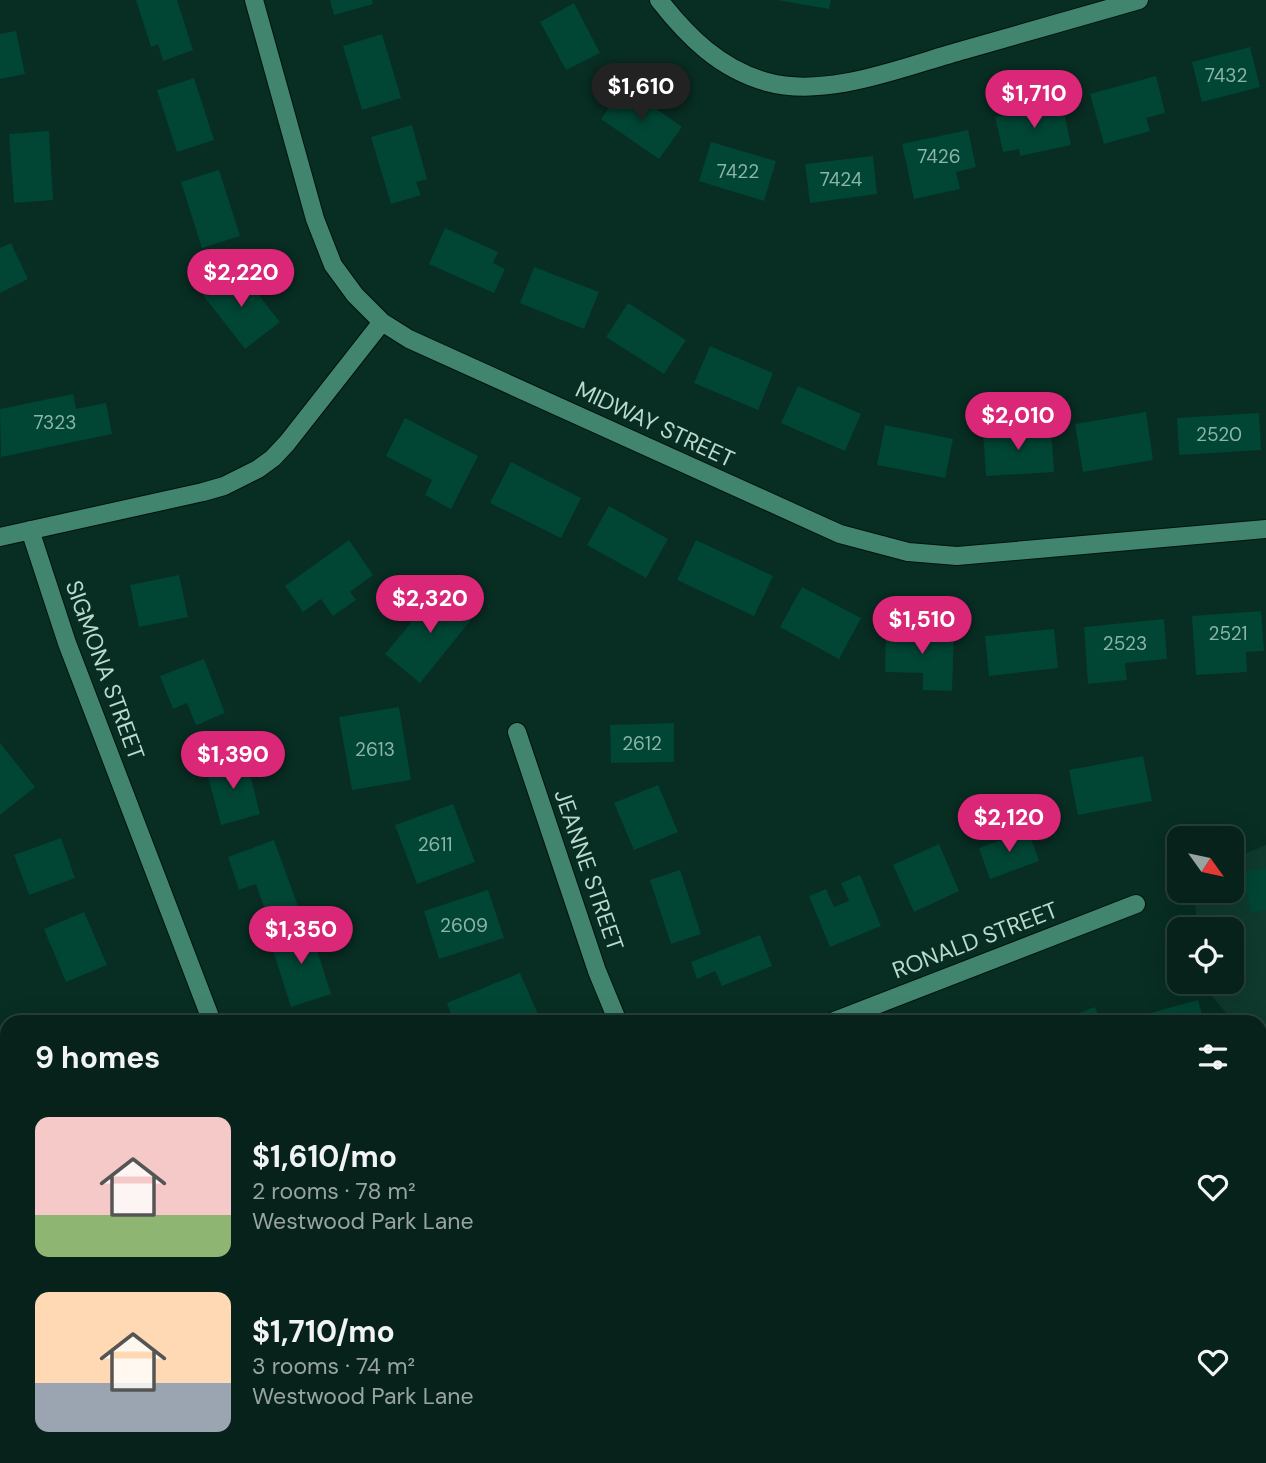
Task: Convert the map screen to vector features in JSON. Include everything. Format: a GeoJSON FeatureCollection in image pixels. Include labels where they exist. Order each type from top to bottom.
{"type":"FeatureCollection","features":[{"type":"Feature","properties":{"kind":"street","name":"MIDWAY STREET"},"geometry":{"type":"LineString","coordinates":[[254,0],[315,219],[334,265],[355,295],[382,322],[409,339],[787,512],[874,545],[908,552],[957,556],[1266,529]]}},
{"type":"Feature","properties":{"kind":"street"},"geometry":{"type":"LineString","coordinates":[[659,0],[683,31],[707,52],[742,73],[797,87],[853,81],[1139,0]]}},
{"type":"Feature","properties":{"kind":"street"},"geometry":{"type":"LineString","coordinates":[[0,537],[203,492],[224,486],[258,470],[287,443],[382,322]]}},
{"type":"Feature","properties":{"kind":"street","name":"SIGMONA STREET"},"geometry":{"type":"LineString","coordinates":[[30,530],[67,643],[209,1015]]}},
{"type":"Feature","properties":{"kind":"street","name":"JEANNE STREET"},"geometry":{"type":"LineString","coordinates":[[517,732],[597,971],[615,1015]]}},
{"type":"Feature","properties":{"kind":"street","name":"RONALD STREET"},"geometry":{"type":"LineString","coordinates":[[850,1015],[1136,904]]}},
{"type":"Feature","properties":{"kind":"shaded area"},"geometry":{"type":"Polygon","coordinates":[[[1266,845],[1266,1015],[1228,1015],[1210,994],[1244,994],[1244,917],[1197,917],[1195,903],[1244,903],[1244,854],[1266,845]]]}},
{"type":"Feature","properties":{"kind":"building"},"geometry":{"type":"Polygon","coordinates":[[[136,0],[177,0],[193,50],[163,61],[158,44],[151,47],[136,0]]]}},
{"type":"Feature","properties":{"kind":"building"},"geometry":{"type":"Polygon","coordinates":[[[330,0],[372,0],[373,4],[334,15],[330,0]]]}},
{"type":"Feature","properties":{"kind":"building"},"geometry":{"type":"Polygon","coordinates":[[[777,0],[831,0],[829,9],[777,0]]]}},
{"type":"Feature","properties":{"kind":"building"},"geometry":{"type":"Polygon","coordinates":[[[574,3],[600,53],[566,70],[540,22],[574,3]]]}},
{"type":"Feature","properties":{"kind":"building"},"geometry":{"type":"Polygon","coordinates":[[[16,31],[25,74],[0,79],[0,34],[16,31]]]}},
{"type":"Feature","properties":{"kind":"building"},"geometry":{"type":"Polygon","coordinates":[[[382,34],[401,98],[362,110],[343,46],[382,34]]]}},
{"type":"Feature","properties":{"kind":"building"},"geometry":{"type":"Polygon","coordinates":[[[1250,47],[1260,87],[1202,102],[1192,62],[1250,47]]]}},
{"type":"Feature","properties":{"kind":"building"},"geometry":{"type":"Polygon","coordinates":[[[1156,76],[1165,113],[1146,118],[1150,131],[1104,144],[1090,94],[1156,76]]]}},
{"type":"Feature","properties":{"kind":"building"},"geometry":{"type":"Polygon","coordinates":[[[194,78],[214,140],[177,152],[157,90],[194,78]]]}},
{"type":"Feature","properties":{"kind":"building"},"geometry":{"type":"Polygon","coordinates":[[[624,86],[682,127],[659,159],[601,119],[624,86]]]}},
{"type":"Feature","properties":{"kind":"building"},"geometry":{"type":"Polygon","coordinates":[[[1062,103],[1071,145],[1020,156],[1019,149],[1003,152],[995,117],[1062,103]]]}},
{"type":"Feature","properties":{"kind":"building"},"geometry":{"type":"Polygon","coordinates":[[[412,125],[427,179],[416,182],[421,195],[391,204],[371,137],[412,125]]]}},
{"type":"Feature","properties":{"kind":"building"},"geometry":{"type":"Polygon","coordinates":[[[968,130],[976,167],[956,172],[960,189],[914,199],[902,144],[968,130]]]}},
{"type":"Feature","properties":{"kind":"building"},"geometry":{"type":"Polygon","coordinates":[[[49,131],[53,200],[14,203],[9,134],[49,131]]]}},
{"type":"Feature","properties":{"kind":"building"},"geometry":{"type":"Polygon","coordinates":[[[711,142],[776,161],[764,201],[699,181],[711,142]]]}},
{"type":"Feature","properties":{"kind":"building"},"geometry":{"type":"Polygon","coordinates":[[[873,156],[877,194],[810,203],[805,164],[873,156]]]}},
{"type":"Feature","properties":{"kind":"building"},"geometry":{"type":"Polygon","coordinates":[[[219,170],[240,236],[202,248],[181,182],[219,170]]]}},
{"type":"Feature","properties":{"kind":"building"},"geometry":{"type":"Polygon","coordinates":[[[445,228],[498,252],[493,263],[505,269],[494,293],[429,264],[445,228]]]}},
{"type":"Feature","properties":{"kind":"building"},"geometry":{"type":"Polygon","coordinates":[[[11,243],[28,279],[0,293],[0,248],[11,243]]]}},
{"type":"Feature","properties":{"kind":"building"},"geometry":{"type":"Polygon","coordinates":[[[534,267],[599,292],[584,329],[520,303],[534,267]]]}},
{"type":"Feature","properties":{"kind":"building"},"geometry":{"type":"Polygon","coordinates":[[[237,268],[280,322],[245,349],[203,295],[237,268]]]}},
{"type":"Feature","properties":{"kind":"building"},"geometry":{"type":"Polygon","coordinates":[[[628,303],[686,340],[664,374],[606,337],[628,303]]]}},
{"type":"Feature","properties":{"kind":"building"},"geometry":{"type":"Polygon","coordinates":[[[710,346],[773,373],[758,410],[694,383],[710,346]]]}},
{"type":"Feature","properties":{"kind":"building"},"geometry":{"type":"Polygon","coordinates":[[[798,386],[861,414],[845,451],[781,423],[798,386]]]}},
{"type":"Feature","properties":{"kind":"building"},"geometry":{"type":"Polygon","coordinates":[[[73,394],[76,409],[106,403],[112,434],[1,457],[0,409],[73,394]]]}},
{"type":"Feature","properties":{"kind":"building"},"geometry":{"type":"Polygon","coordinates":[[[1146,412],[1153,460],[1083,472],[1075,424],[1146,412]]]}},
{"type":"Feature","properties":{"kind":"building"},"geometry":{"type":"Polygon","coordinates":[[[1259,413],[1261,450],[1179,455],[1177,418],[1259,413]]]}},
{"type":"Feature","properties":{"kind":"building"},"geometry":{"type":"Polygon","coordinates":[[[405,418],[478,456],[451,509],[425,495],[432,480],[386,456],[405,418]]]}},
{"type":"Feature","properties":{"kind":"building"},"geometry":{"type":"Polygon","coordinates":[[[885,425],[953,439],[945,478],[877,465],[885,425]]]}},
{"type":"Feature","properties":{"kind":"building"},"geometry":{"type":"Polygon","coordinates":[[[1051,428],[1054,472],[986,476],[983,432],[1051,428]]]}},
{"type":"Feature","properties":{"kind":"building"},"geometry":{"type":"Polygon","coordinates":[[[511,462],[581,498],[561,538],[490,503],[511,462]]]}},
{"type":"Feature","properties":{"kind":"building"},"geometry":{"type":"Polygon","coordinates":[[[609,506],[668,539],[646,578],[587,545],[609,506]]]}},
{"type":"Feature","properties":{"kind":"building"},"geometry":{"type":"Polygon","coordinates":[[[349,540],[373,575],[350,592],[356,600],[333,616],[321,599],[303,612],[285,586],[349,540]]]}},
{"type":"Feature","properties":{"kind":"building"},"geometry":{"type":"Polygon","coordinates":[[[696,540],[773,576],[754,616],[677,580],[696,540]]]}},
{"type":"Feature","properties":{"kind":"building"},"geometry":{"type":"Polygon","coordinates":[[[179,575],[188,617],[139,627],[130,585],[179,575]]]}},
{"type":"Feature","properties":{"kind":"building"},"geometry":{"type":"Polygon","coordinates":[[[802,587],[861,618],[839,659],[780,627],[802,587]]]}},
{"type":"Feature","properties":{"kind":"building"},"geometry":{"type":"Polygon","coordinates":[[[440,588],[474,616],[420,683],[385,654],[440,588]]]}},
{"type":"Feature","properties":{"kind":"building"},"geometry":{"type":"Polygon","coordinates":[[[1261,611],[1264,651],[1246,652],[1247,672],[1196,675],[1192,616],[1261,611]]]}},
{"type":"Feature","properties":{"kind":"building"},"geometry":{"type":"Polygon","coordinates":[[[1164,619],[1167,659],[1125,663],[1127,680],[1088,684],[1084,627],[1164,619]]]}},
{"type":"Feature","properties":{"kind":"building"},"geometry":{"type":"Polygon","coordinates":[[[886,629],[954,631],[952,691],[923,690],[923,673],[885,672],[886,629]]]}},
{"type":"Feature","properties":{"kind":"building"},"geometry":{"type":"Polygon","coordinates":[[[1054,629],[1058,668],[989,676],[985,636],[1054,629]]]}},
{"type":"Feature","properties":{"kind":"building"},"geometry":{"type":"Polygon","coordinates":[[[204,659],[225,713],[196,725],[187,703],[173,709],[160,676],[204,659]]]}},
{"type":"Feature","properties":{"kind":"building"},"geometry":{"type":"Polygon","coordinates":[[[399,707],[411,780],[352,790],[339,717],[399,707]]]}},
{"type":"Feature","properties":{"kind":"building"},"geometry":{"type":"Polygon","coordinates":[[[674,723],[674,762],[611,763],[610,725],[674,723]]]}},
{"type":"Feature","properties":{"kind":"building"},"geometry":{"type":"Polygon","coordinates":[[[0,743],[35,787],[0,815],[0,743]]]}},
{"type":"Feature","properties":{"kind":"building"},"geometry":{"type":"Polygon","coordinates":[[[1143,756],[1152,801],[1078,815],[1069,770],[1143,756]]]}},
{"type":"Feature","properties":{"kind":"building"},"geometry":{"type":"Polygon","coordinates":[[[246,758],[260,814],[221,825],[206,769],[246,758]]]}},
{"type":"Feature","properties":{"kind":"building"},"geometry":{"type":"Polygon","coordinates":[[[658,785],[678,832],[634,850],[614,803],[658,785]]]}},
{"type":"Feature","properties":{"kind":"building"},"geometry":{"type":"Polygon","coordinates":[[[453,804],[475,862],[417,884],[395,825],[453,804]]]}},
{"type":"Feature","properties":{"kind":"building"},"geometry":{"type":"Polygon","coordinates":[[[1028,830],[1039,861],[990,879],[979,848],[1028,830]]]}},
{"type":"Feature","properties":{"kind":"building"},"geometry":{"type":"Polygon","coordinates":[[[61,838],[75,878],[29,895],[14,855],[61,838]]]}},
{"type":"Feature","properties":{"kind":"building"},"geometry":{"type":"Polygon","coordinates":[[[274,840],[298,906],[267,916],[256,884],[239,890],[228,857],[274,840]]]}},
{"type":"Feature","properties":{"kind":"building"},"geometry":{"type":"Polygon","coordinates":[[[939,844],[959,891],[914,912],[893,865],[939,844]]]}},
{"type":"Feature","properties":{"kind":"building"},"geometry":{"type":"Polygon","coordinates":[[[1266,868],[1266,910],[1251,913],[1244,872],[1266,868]]]}},
{"type":"Feature","properties":{"kind":"building"},"geometry":{"type":"Polygon","coordinates":[[[680,870],[701,934],[671,944],[650,880],[680,870]]]}},
{"type":"Feature","properties":{"kind":"building"},"geometry":{"type":"Polygon","coordinates":[[[860,875],[881,926],[830,947],[809,896],[826,889],[834,907],[849,901],[841,883],[860,875]]]}},
{"type":"Feature","properties":{"kind":"building"},"geometry":{"type":"Polygon","coordinates":[[[488,890],[504,938],[439,959],[424,911],[488,890]]]}},
{"type":"Feature","properties":{"kind":"building"},"geometry":{"type":"Polygon","coordinates":[[[84,912],[107,965],[66,982],[44,929],[84,912]]]}},
{"type":"Feature","properties":{"kind":"building"},"geometry":{"type":"Polygon","coordinates":[[[318,926],[324,941],[315,944],[331,994],[291,1007],[270,941],[318,926]]]}},
{"type":"Feature","properties":{"kind":"building"},"geometry":{"type":"Polygon","coordinates":[[[760,935],[772,966],[722,986],[715,971],[697,979],[691,962],[760,935]]]}},
{"type":"Feature","properties":{"kind":"building"},"geometry":{"type":"Polygon","coordinates":[[[520,973],[538,1015],[451,1015],[447,1003],[520,973]]]}},
{"type":"Feature","properties":{"kind":"building"},"geometry":{"type":"Polygon","coordinates":[[[1198,1000],[1202,1015],[1143,1015],[1198,1000]]]}},
{"type":"Feature","properties":{"kind":"building"},"geometry":{"type":"Polygon","coordinates":[[[1095,1007],[1098,1015],[1075,1015],[1095,1007]]]}}]}
